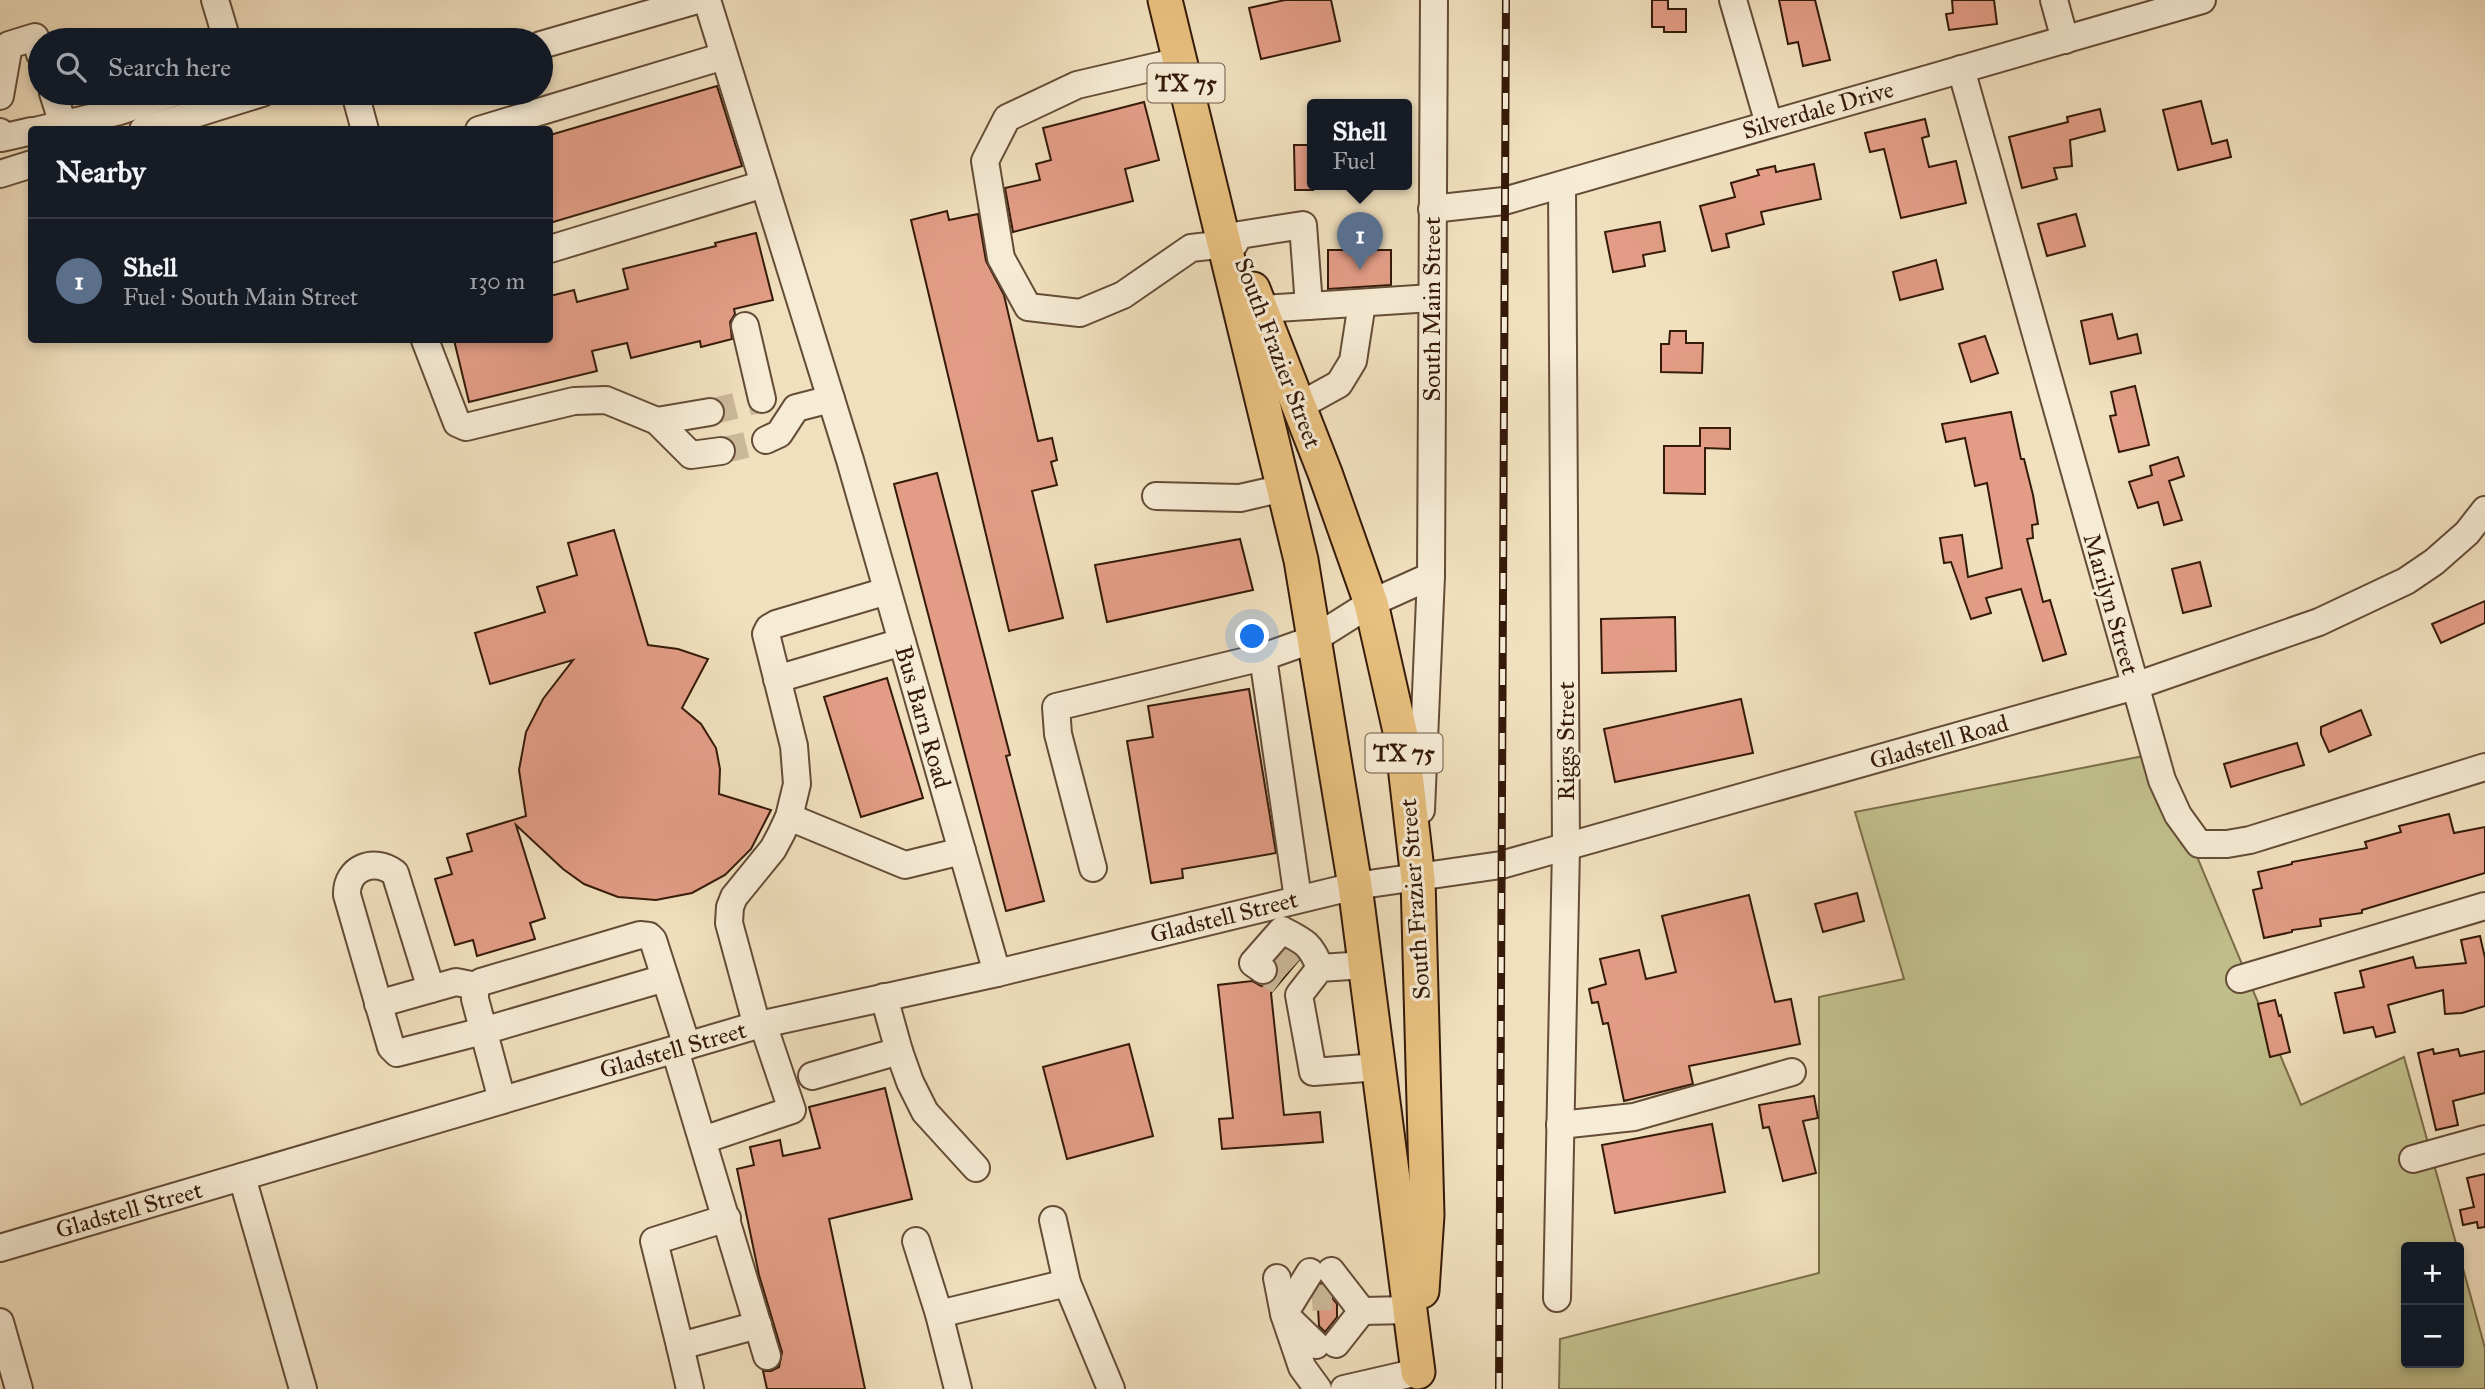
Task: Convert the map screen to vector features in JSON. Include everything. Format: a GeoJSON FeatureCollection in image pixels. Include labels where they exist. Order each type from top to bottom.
{"type":"FeatureCollection","features":[{"type":"Feature","properties":{"kind":"main road","name":"South Frazier Street"},"geometry":{"type":"LineString","coordinates":[[1165,0],[1206,166],[1231,241],[1261,309],[1371,603],[1402,740],[1418,879],[1427,1215],[1418,1381]]}},
{"type":"Feature","properties":{"kind":"main road","name":"South Frazier Street"},"geometry":{"type":"LineString","coordinates":[[1231,241],[1301,560],[1355,886],[1418,1381]]}},
{"type":"Feature","properties":{"kind":"street"},"geometry":{"type":"LineString","coordinates":[[215,0],[223,28]]}},
{"type":"Feature","properties":{"kind":"street"},"geometry":{"type":"LineString","coordinates":[[553,42],[697,0]]}},
{"type":"Feature","properties":{"kind":"street","name":"Bus Barn Road"},"geometry":{"type":"LineString","coordinates":[[707,0],[850,460],[997,974]]}},
{"type":"Feature","properties":{"kind":"street","name":"South Main Street"},"geometry":{"type":"LineString","coordinates":[[1418,879],[1431,576],[1434,0]]}},
{"type":"Feature","properties":{"kind":"street"},"geometry":{"type":"LineString","coordinates":[[1733,0],[1769,124]]}},
{"type":"Feature","properties":{"kind":"street"},"geometry":{"type":"LineString","coordinates":[[2054,0],[2065,40]]}},
{"type":"Feature","properties":{"kind":"street","name":"Silverdale Drive"},"geometry":{"type":"LineString","coordinates":[[1433,209],[1504,201],[2202,0]]}},
{"type":"Feature","properties":{"kind":"street"},"geometry":{"type":"LineString","coordinates":[[0,96],[9,45],[28,39]]}},
{"type":"Feature","properties":{"kind":"street"},"geometry":{"type":"LineString","coordinates":[[492,126],[724,56]]}},
{"type":"Feature","properties":{"kind":"street"},"geometry":{"type":"LineString","coordinates":[[1180,61],[1077,85],[1007,118],[985,160],[1001,258],[1027,307],[1080,313],[1123,295],[1191,248],[1303,225],[1310,306]]}},
{"type":"Feature","properties":{"kind":"street","name":"Marilyn Street"},"geometry":{"type":"LineString","coordinates":[[1961,69],[2162,780],[2178,815],[2199,844],[2227,844],[2250,840],[2485,767]]}},
{"type":"Feature","properties":{"kind":"street"},"geometry":{"type":"LineString","coordinates":[[51,126],[52,105]]}},
{"type":"Feature","properties":{"kind":"street"},"geometry":{"type":"LineString","coordinates":[[55,126],[138,105]]}},
{"type":"Feature","properties":{"kind":"street"},"geometry":{"type":"LineString","coordinates":[[156,126],[223,105]]}},
{"type":"Feature","properties":{"kind":"street"},"geometry":{"type":"LineString","coordinates":[[358,105],[364,126]]}},
{"type":"Feature","properties":{"kind":"street"},"geometry":{"type":"LineString","coordinates":[[0,132],[1,138],[28,132]]}},
{"type":"Feature","properties":{"kind":"street"},"geometry":{"type":"LineString","coordinates":[[0,174],[28,165]]}},
{"type":"Feature","properties":{"kind":"street"},"geometry":{"type":"LineString","coordinates":[[553,248],[764,184]]}},
{"type":"Feature","properties":{"kind":"street","name":"Riggs Street"},"geometry":{"type":"LineString","coordinates":[[1557,1298],[1566,847],[1562,185]]}},
{"type":"Feature","properties":{"kind":"street"},"geometry":{"type":"LineString","coordinates":[[1261,309],[1432,298]]}},
{"type":"Feature","properties":{"kind":"street"},"geometry":{"type":"LineString","coordinates":[[1298,406],[1339,384],[1353,361],[1362,303]]}},
{"type":"Feature","properties":{"kind":"street"},"geometry":{"type":"LineString","coordinates":[[745,326],[758,400],[796,408],[831,399]]}},
{"type":"Feature","properties":{"kind":"street"},"geometry":{"type":"LineString","coordinates":[[426,343],[457,423],[466,427],[574,401],[606,400],[657,421],[691,455],[721,451]]}},
{"type":"Feature","properties":{"kind":"street"},"geometry":{"type":"LineString","coordinates":[[766,440],[779,434],[796,408]]}},
{"type":"Feature","properties":{"kind":"street"},"geometry":{"type":"LineString","coordinates":[[657,421],[710,412]]}},
{"type":"Feature","properties":{"kind":"street"},"geometry":{"type":"LineString","coordinates":[[1156,496],[1240,498],[1284,488]]}},
{"type":"Feature","properties":{"kind":"street","name":"Gladstell Road"},"geometry":{"type":"LineString","coordinates":[[1355,886],[1501,865],[2135,686],[2319,622],[2406,581],[2434,562],[2466,533],[2485,510]]}},
{"type":"Feature","properties":{"kind":"street"},"geometry":{"type":"LineString","coordinates":[[1093,868],[1058,734],[1056,707],[1263,657],[1314,639],[1371,603],[1431,576]]}},
{"type":"Feature","properties":{"kind":"street"},"geometry":{"type":"LineString","coordinates":[[703,1139],[792,1110],[760,1025],[729,916],[734,897],[773,849],[789,817],[797,783],[796,759],[766,641],[769,628],[887,591]]}},
{"type":"Feature","properties":{"kind":"street"},"geometry":{"type":"LineString","coordinates":[[777,679],[902,642]]}},
{"type":"Feature","properties":{"kind":"street"},"geometry":{"type":"LineString","coordinates":[[1263,657],[1298,899]]}},
{"type":"Feature","properties":{"kind":"street"},"geometry":{"type":"LineString","coordinates":[[789,817],[905,865],[962,852]]}},
{"type":"Feature","properties":{"kind":"street"},"geometry":{"type":"LineString","coordinates":[[431,989],[398,879],[394,873],[382,866],[366,866],[353,874],[348,881],[347,895],[391,1047],[397,1053],[665,978]]}},
{"type":"Feature","properties":{"kind":"street","name":"Gladstell Street"},"geometry":{"type":"LineString","coordinates":[[0,1248],[760,1025],[997,974],[1355,886]]}},
{"type":"Feature","properties":{"kind":"street"},"geometry":{"type":"LineString","coordinates":[[2240,979],[2485,906]]}},
{"type":"Feature","properties":{"kind":"street"},"geometry":{"type":"LineString","coordinates":[[1242,912],[1288,971],[1313,1072],[1378,1067]]}},
{"type":"Feature","properties":{"kind":"street"},"geometry":{"type":"LineString","coordinates":[[502,1100],[475,999],[476,986],[481,982],[640,935],[649,936],[653,940],[665,978],[703,1139],[767,1356]]}},
{"type":"Feature","properties":{"kind":"street"},"geometry":{"type":"LineString","coordinates":[[1288,971],[1365,965]]}},
{"type":"Feature","properties":{"kind":"street"},"geometry":{"type":"LineString","coordinates":[[378,1004],[456,982],[476,986]]}},
{"type":"Feature","properties":{"kind":"street"},"geometry":{"type":"LineString","coordinates":[[884,998],[910,1082],[925,1112],[976,1168]]}},
{"type":"Feature","properties":{"kind":"street"},"geometry":{"type":"LineString","coordinates":[[812,1076],[899,1051]]}},
{"type":"Feature","properties":{"kind":"street"},"geometry":{"type":"LineString","coordinates":[[1560,1125],[1634,1117],[1792,1072]]}},
{"type":"Feature","properties":{"kind":"street"},"geometry":{"type":"LineString","coordinates":[[2413,1159],[2485,1139]]}},
{"type":"Feature","properties":{"kind":"street"},"geometry":{"type":"LineString","coordinates":[[242,1177],[303,1389]]}},
{"type":"Feature","properties":{"kind":"street"},"geometry":{"type":"LineString","coordinates":[[690,1389],[654,1241],[727,1218]]}},
{"type":"Feature","properties":{"kind":"street"},"geometry":{"type":"LineString","coordinates":[[1053,1220],[1067,1283],[1111,1389]]}},
{"type":"Feature","properties":{"kind":"street"},"geometry":{"type":"LineString","coordinates":[[916,1241],[939,1314],[958,1389]]}},
{"type":"Feature","properties":{"kind":"street"},"geometry":{"type":"LineString","coordinates":[[1278,1278],[1284,1314],[1302,1367],[1318,1389]]}},
{"type":"Feature","properties":{"kind":"street"},"geometry":{"type":"LineString","coordinates":[[939,1314],[1067,1283]]}},
{"type":"Feature","properties":{"kind":"street"},"geometry":{"type":"LineString","coordinates":[[1284,1314],[1323,1307],[1362,1311]]}},
{"type":"Feature","properties":{"kind":"street"},"geometry":{"type":"LineString","coordinates":[[1284,1314],[1323,1307],[1362,1311],[1409,1310]]}},
{"type":"Feature","properties":{"kind":"street"},"geometry":{"type":"LineString","coordinates":[[0,1322],[19,1389]]}},
{"type":"Feature","properties":{"kind":"street"},"geometry":{"type":"LineString","coordinates":[[680,1346],[758,1325]]}},
{"type":"Feature","properties":{"kind":"street"},"geometry":{"type":"LineString","coordinates":[[1345,1389],[1418,1381]]}},
{"type":"Feature","properties":{"kind":"shaded area"},"geometry":{"type":"Polygon","coordinates":[[[2154,754],[2301,1105],[2404,1057],[2456,1242],[2401,1242],[2401,1368],[2464,1368],[2464,1272],[2485,1348],[2485,1389],[1559,1389],[1560,1339],[1819,1273],[1819,997],[1904,979],[1855,812],[2154,754]]]}},
{"type":"Feature","properties":{"kind":"building"},"geometry":{"type":"Polygon","coordinates":[[[1285,0],[1331,0],[1340,41],[1261,59],[1249,8],[1285,0]]]}},
{"type":"Feature","properties":{"kind":"building"},"geometry":{"type":"Polygon","coordinates":[[[1652,0],[1668,0],[1668,9],[1686,9],[1686,32],[1664,32],[1664,27],[1652,27],[1652,0]]]}},
{"type":"Feature","properties":{"kind":"building"},"geometry":{"type":"Polygon","coordinates":[[[1779,0],[1815,0],[1830,60],[1803,66],[1798,42],[1788,44],[1779,0]]]}},
{"type":"Feature","properties":{"kind":"building"},"geometry":{"type":"Polygon","coordinates":[[[1952,0],[1994,0],[1997,24],[1949,30],[1946,14],[1953,13],[1952,0]]]}},
{"type":"Feature","properties":{"kind":"building"},"geometry":{"type":"Polygon","coordinates":[[[717,86],[742,166],[553,222],[553,134],[717,86]]]}},
{"type":"Feature","properties":{"kind":"building"},"geometry":{"type":"Polygon","coordinates":[[[2201,101],[2212,144],[2227,140],[2231,157],[2178,170],[2163,110],[2201,101]]]}},
{"type":"Feature","properties":{"kind":"building"},"geometry":{"type":"Polygon","coordinates":[[[1144,102],[1159,160],[1125,169],[1133,201],[1013,232],[1005,188],[1040,180],[1036,164],[1051,160],[1043,128],[1144,102]]]}},
{"type":"Feature","properties":{"kind":"building"},"geometry":{"type":"Polygon","coordinates":[[[2100,109],[2105,131],[2070,140],[2072,166],[2054,168],[2057,179],[2022,188],[2009,137],[2068,122],[2067,117],[2100,109]]]}},
{"type":"Feature","properties":{"kind":"building"},"geometry":{"type":"Polygon","coordinates":[[[1925,119],[1929,136],[1922,138],[1929,167],[1956,161],[1966,203],[1901,218],[1884,149],[1870,152],[1865,133],[1925,119]]]}},
{"type":"Feature","properties":{"kind":"building"},"geometry":{"type":"Polygon","coordinates":[[[1294,145],[1307,145],[1307,190],[1295,190],[1294,145]]]}},
{"type":"Feature","properties":{"kind":"building"},"geometry":{"type":"Polygon","coordinates":[[[1814,164],[1821,199],[1761,212],[1764,224],[1726,234],[1729,247],[1712,251],[1700,206],[1735,197],[1731,183],[1759,175],[1757,170],[1775,166],[1776,172],[1814,164]]]}},
{"type":"Feature","properties":{"kind":"building"},"geometry":{"type":"Polygon","coordinates":[[[947,211],[949,220],[978,214],[986,261],[1004,295],[1038,441],[1052,438],[1057,460],[1051,462],[1057,485],[1032,491],[1063,618],[1009,631],[911,220],[947,211]]]}},
{"type":"Feature","properties":{"kind":"building"},"geometry":{"type":"Polygon","coordinates":[[[2076,214],[2085,246],[2047,256],[2038,224],[2076,214]]]}},
{"type":"Feature","properties":{"kind":"building"},"geometry":{"type":"Polygon","coordinates":[[[1660,222],[1665,251],[1643,255],[1645,266],[1613,272],[1605,232],[1660,222]]]}},
{"type":"Feature","properties":{"kind":"building"},"geometry":{"type":"Polygon","coordinates":[[[756,233],[773,300],[734,309],[735,314],[730,322],[732,339],[701,347],[700,341],[631,358],[627,343],[592,351],[597,371],[469,402],[455,343],[553,343],[553,295],[574,290],[577,302],[628,289],[623,269],[716,246],[715,243],[756,233]]]}},
{"type":"Feature","properties":{"kind":"building"},"geometry":{"type":"Polygon","coordinates":[[[1328,250],[1391,250],[1391,285],[1328,289],[1328,250]]]}},
{"type":"Feature","properties":{"kind":"building"},"geometry":{"type":"Polygon","coordinates":[[[1936,260],[1943,289],[1900,300],[1893,272],[1936,260]]]}},
{"type":"Feature","properties":{"kind":"building"},"geometry":{"type":"Polygon","coordinates":[[[2112,314],[2118,339],[2137,334],[2141,353],[2090,364],[2081,321],[2112,314]]]}},
{"type":"Feature","properties":{"kind":"building"},"geometry":{"type":"Polygon","coordinates":[[[1670,331],[1686,331],[1686,343],[1703,343],[1702,373],[1661,372],[1661,344],[1669,344],[1670,331]]]}},
{"type":"Feature","properties":{"kind":"building"},"geometry":{"type":"Polygon","coordinates":[[[1985,336],[1998,373],[1971,382],[1959,344],[1985,336]]]}},
{"type":"Feature","properties":{"kind":"building"},"geometry":{"type":"Polygon","coordinates":[[[2135,386],[2149,445],[2119,452],[2110,416],[2116,415],[2111,392],[2135,386]]]}},
{"type":"Feature","properties":{"kind":"building"},"geometry":{"type":"Polygon","coordinates":[[[2011,412],[2038,524],[2032,525],[2033,538],[2027,539],[2043,602],[2050,600],[2066,654],[2043,661],[2021,589],[1986,598],[1991,613],[1971,619],[1951,562],[1944,563],[1940,538],[1962,535],[1968,577],[2002,568],[1987,483],[1975,486],[1965,438],[1946,442],[1942,424],[2011,412]]]}},
{"type":"Feature","properties":{"kind":"building"},"geometry":{"type":"Polygon","coordinates":[[[1700,428],[1730,428],[1730,449],[1705,448],[1705,494],[1664,493],[1664,446],[1700,446],[1700,428]]]}},
{"type":"Feature","properties":{"kind":"building"},"geometry":{"type":"Polygon","coordinates":[[[2178,457],[2184,476],[2169,481],[2182,520],[2164,525],[2158,502],[2138,508],[2129,482],[2152,475],[2150,466],[2178,457]]]}},
{"type":"Feature","properties":{"kind":"building"},"geometry":{"type":"Polygon","coordinates":[[[937,473],[1010,755],[1006,756],[1044,901],[1006,911],[894,484],[937,473]]]}},
{"type":"Feature","properties":{"kind":"building"},"geometry":{"type":"Polygon","coordinates":[[[614,530],[648,645],[678,649],[708,659],[682,708],[701,724],[716,748],[720,769],[719,794],[771,810],[751,849],[725,875],[692,893],[656,900],[618,897],[584,884],[563,869],[516,825],[545,918],[530,923],[535,939],[477,956],[473,940],[455,945],[435,879],[452,874],[447,858],[472,851],[467,834],[526,816],[519,770],[526,732],[543,699],[573,660],[490,684],[475,633],[545,612],[537,587],[577,575],[568,543],[614,530]]]}},
{"type":"Feature","properties":{"kind":"building"},"geometry":{"type":"Polygon","coordinates":[[[1240,539],[1253,590],[1107,622],[1095,565],[1240,539]]]}},
{"type":"Feature","properties":{"kind":"building"},"geometry":{"type":"Polygon","coordinates":[[[2200,562],[2211,606],[2183,613],[2172,569],[2200,562]]]}},
{"type":"Feature","properties":{"kind":"building"},"geometry":{"type":"Polygon","coordinates":[[[2485,601],[2485,623],[2441,643],[2432,624],[2485,601]]]}},
{"type":"Feature","properties":{"kind":"building"},"geometry":{"type":"Polygon","coordinates":[[[1675,617],[1676,671],[1602,673],[1601,619],[1675,617]]]}},
{"type":"Feature","properties":{"kind":"building"},"geometry":{"type":"Polygon","coordinates":[[[887,678],[923,798],[861,817],[824,697],[887,678]]]}},
{"type":"Feature","properties":{"kind":"building"},"geometry":{"type":"Polygon","coordinates":[[[1249,689],[1276,853],[1182,869],[1183,878],[1151,883],[1127,741],[1153,737],[1148,706],[1249,689]]]}},
{"type":"Feature","properties":{"kind":"building"},"geometry":{"type":"Polygon","coordinates":[[[1741,699],[1753,753],[1615,782],[1604,729],[1741,699]]]}},
{"type":"Feature","properties":{"kind":"building"},"geometry":{"type":"Polygon","coordinates":[[[2361,710],[2371,735],[2329,752],[2321,734],[2321,727],[2361,710]]]}},
{"type":"Feature","properties":{"kind":"building"},"geometry":{"type":"Polygon","coordinates":[[[2297,743],[2304,765],[2231,787],[2224,764],[2297,743]]]}},
{"type":"Feature","properties":{"kind":"building"},"geometry":{"type":"Polygon","coordinates":[[[2449,814],[2454,833],[2485,827],[2485,873],[2362,910],[2362,913],[2320,919],[2321,926],[2264,938],[2253,890],[2262,888],[2258,872],[2292,862],[2367,848],[2365,842],[2401,832],[2399,826],[2449,814]]]}},
{"type":"Feature","properties":{"kind":"building"},"geometry":{"type":"Polygon","coordinates":[[[1857,893],[1864,921],[1823,932],[1815,904],[1857,893]]]}},
{"type":"Feature","properties":{"kind":"building"},"geometry":{"type":"Polygon","coordinates":[[[1749,895],[1775,1002],[1791,999],[1800,1044],[1689,1066],[1693,1084],[1624,1101],[1608,1023],[1603,1024],[1598,1002],[1592,1003],[1589,989],[1606,984],[1600,959],[1639,950],[1646,979],[1676,972],[1662,916],[1749,895]]]}},
{"type":"Feature","properties":{"kind":"building"},"geometry":{"type":"Polygon","coordinates":[[[2480,936],[2485,958],[2485,1006],[2462,1013],[2445,1014],[2443,990],[2388,1005],[2395,1032],[2376,1037],[2373,1027],[2344,1033],[2335,993],[2364,987],[2360,971],[2413,957],[2416,968],[2466,963],[2461,940],[2480,936]]]}},
{"type":"Feature","properties":{"kind":"building"},"geometry":{"type":"Polygon","coordinates":[[[1286,950],[1299,960],[1271,993],[1284,1115],[1320,1112],[1323,1142],[1222,1149],[1219,1119],[1233,1118],[1218,985],[1252,981],[1261,986],[1270,984],[1279,972],[1276,961],[1286,950]]]}},
{"type":"Feature","properties":{"kind":"building"},"geometry":{"type":"Polygon","coordinates":[[[2275,1000],[2290,1052],[2270,1057],[2258,1004],[2275,1000]]]}},
{"type":"Feature","properties":{"kind":"building"},"geometry":{"type":"Polygon","coordinates":[[[1129,1044],[1153,1136],[1067,1159],[1043,1067],[1129,1044]]]}},
{"type":"Feature","properties":{"kind":"building"},"geometry":{"type":"Polygon","coordinates":[[[2433,1049],[2434,1054],[2458,1049],[2460,1056],[2485,1051],[2485,1093],[2453,1101],[2458,1125],[2436,1130],[2418,1053],[2433,1049]]]}},
{"type":"Feature","properties":{"kind":"building"},"geometry":{"type":"Polygon","coordinates":[[[885,1088],[912,1199],[829,1219],[865,1389],[767,1389],[763,1371],[779,1367],[782,1352],[759,1275],[737,1169],[754,1165],[750,1147],[780,1140],[783,1156],[820,1148],[809,1107],[885,1088]]]}},
{"type":"Feature","properties":{"kind":"building"},"geometry":{"type":"Polygon","coordinates":[[[1814,1096],[1818,1118],[1803,1121],[1816,1173],[1783,1181],[1769,1127],[1763,1128],[1759,1105],[1814,1096]]]}},
{"type":"Feature","properties":{"kind":"building"},"geometry":{"type":"Polygon","coordinates":[[[1712,1124],[1725,1192],[1615,1213],[1602,1145],[1712,1124]]]}},
{"type":"Feature","properties":{"kind":"building"},"geometry":{"type":"Polygon","coordinates":[[[2485,1174],[2485,1227],[2478,1228],[2477,1222],[2463,1225],[2460,1210],[2474,1207],[2467,1178],[2485,1174]]]}},
{"type":"Feature","properties":{"kind":"building"},"geometry":{"type":"Polygon","coordinates":[[[1321,1284],[1337,1304],[1337,1317],[1325,1332],[1319,1326],[1317,1290],[1321,1284]]]}},
{"type":"Feature","properties":{"kind":"tunnel"},"geometry":{"type":"LineString","coordinates":[[710,412],[755,401]]}},
{"type":"Feature","properties":{"kind":"tunnel"},"geometry":{"type":"LineString","coordinates":[[721,451],[766,440]]}},
{"type":"Feature","properties":{"kind":"tunnel"},"geometry":{"type":"LineString","coordinates":[[1276,955],[1291,969]]}},
{"type":"Feature","properties":{"kind":"tunnel"},"geometry":{"type":"LineString","coordinates":[[1263,970],[1280,982]]}},
{"type":"Feature","properties":{"kind":"tunnel"},"geometry":{"type":"LineString","coordinates":[[1312,1298],[1332,1297]]}},
{"type":"Feature","properties":{"kind":"railway"},"geometry":{"type":"LineString","coordinates":[[1499,1389],[1506,0]]}},
{"type":"Feature","properties":{"kind":"place","name":"Shell"},"geometry":{"type":"Point","coordinates":[1360,270]}}]}
